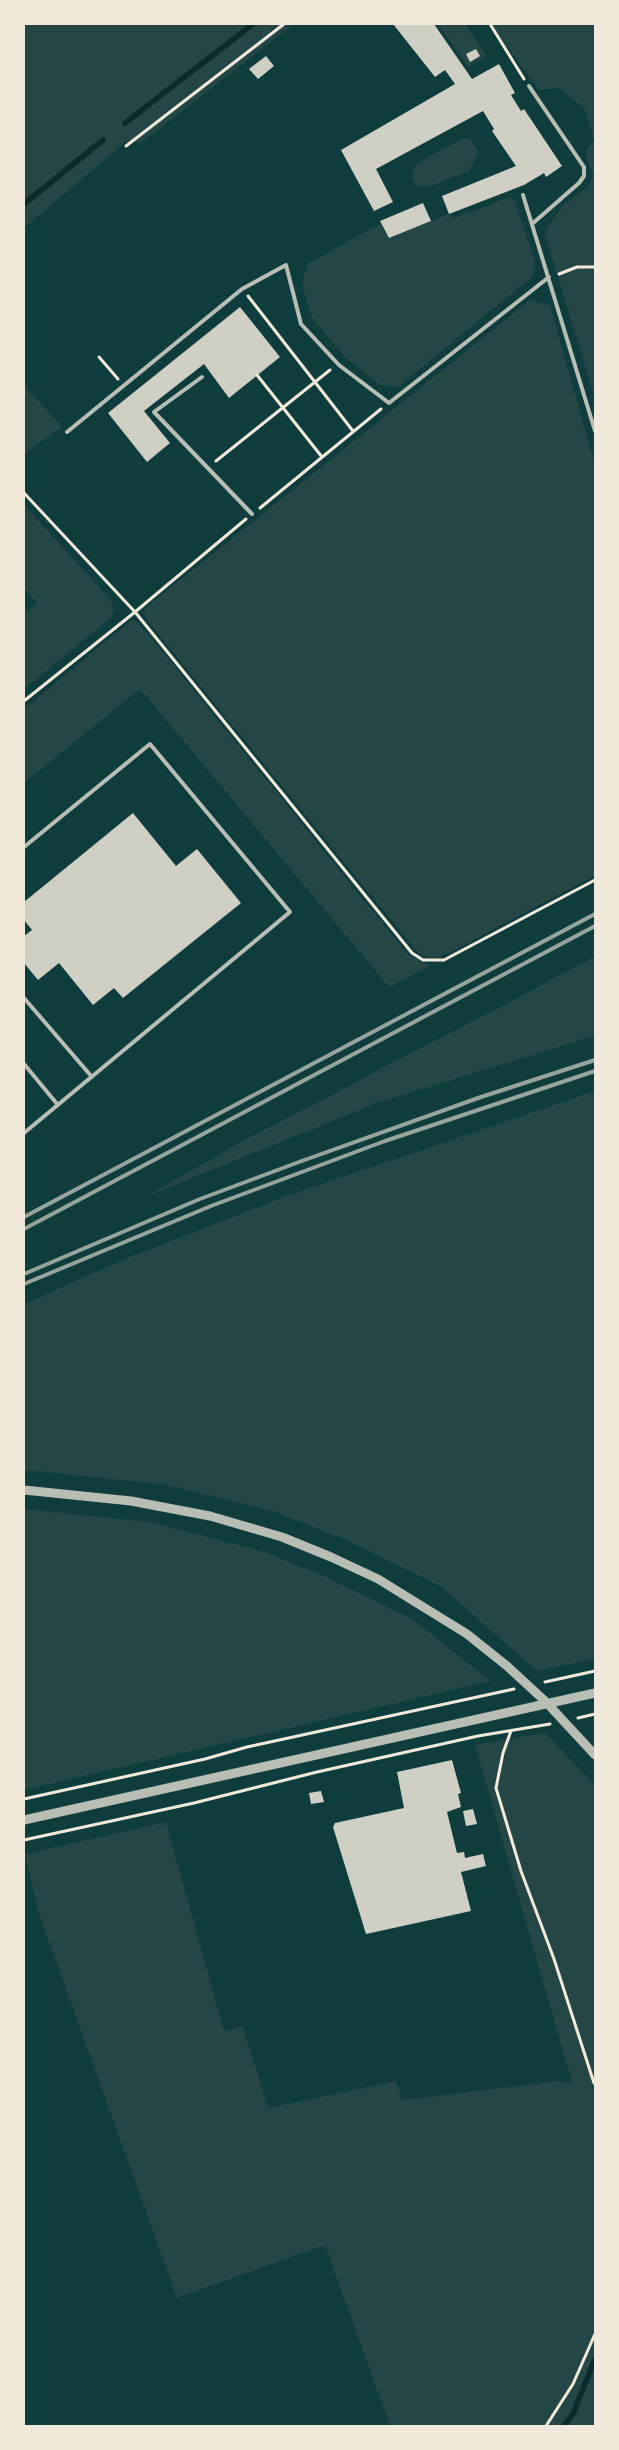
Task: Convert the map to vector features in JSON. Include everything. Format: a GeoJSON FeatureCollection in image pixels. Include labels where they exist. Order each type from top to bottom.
{"type":"FeatureCollection","features":[{"type":"Feature","properties":{"kind":"street"},"geometry":{"type":"LineString","coordinates":[[24,1490],[158,1505],[210,1516],[282,1537],[378,1579],[446,1620],[507,1666],[595,1755]]}},
{"type":"Feature","properties":{"kind":"street"},"geometry":{"type":"LineString","coordinates":[[24,1820],[595,1693]]}},
{"type":"Feature","properties":{"kind":"lane"},"geometry":{"type":"LineString","coordinates":[[529,86],[584,167],[584,176],[578,183],[532,224]]}},
{"type":"Feature","properties":{"kind":"lane"},"geometry":{"type":"LineString","coordinates":[[523,195],[595,432]]}},
{"type":"Feature","properties":{"kind":"lane"},"geometry":{"type":"LineString","coordinates":[[67,432],[242,288],[286,265],[301,324],[338,364],[389,403],[549,278]]}},
{"type":"Feature","properties":{"kind":"lane"},"geometry":{"type":"LineString","coordinates":[[202,377],[154,412],[252,514]]}},
{"type":"Feature","properties":{"kind":"lane"},"geometry":{"type":"LineString","coordinates":[[24,847],[150,744],[290,912],[24,1133]]}},
{"type":"Feature","properties":{"kind":"lane"},"geometry":{"type":"LineString","coordinates":[[24,998],[92,1077]]}},
{"type":"Feature","properties":{"kind":"lane"},"geometry":{"type":"LineString","coordinates":[[24,1064],[58,1105]]}},
{"type":"Feature","properties":{"kind":"path"},"geometry":{"type":"LineString","coordinates":[[126,146],[284,24]]}},
{"type":"Feature","properties":{"kind":"path"},"geometry":{"type":"LineString","coordinates":[[490,24],[529,86]]}},
{"type":"Feature","properties":{"kind":"path"},"geometry":{"type":"LineString","coordinates":[[549,278],[577,267],[595,267]]}},
{"type":"Feature","properties":{"kind":"path"},"geometry":{"type":"LineString","coordinates":[[242,288],[353,432]]}},
{"type":"Feature","properties":{"kind":"path"},"geometry":{"type":"LineString","coordinates":[[99,357],[124,386]]}},
{"type":"Feature","properties":{"kind":"path"},"geometry":{"type":"LineString","coordinates":[[207,467],[338,364]]}},
{"type":"Feature","properties":{"kind":"path"},"geometry":{"type":"LineString","coordinates":[[257,375],[322,457]]}},
{"type":"Feature","properties":{"kind":"path"},"geometry":{"type":"LineString","coordinates":[[24,493],[135,612],[412,953],[419,958],[444,960],[595,880]]}},
{"type":"Feature","properties":{"kind":"path"},"geometry":{"type":"LineString","coordinates":[[24,701],[135,612]]}},
{"type":"Feature","properties":{"kind":"path"},"geometry":{"type":"LineString","coordinates":[[537,1684],[595,1671]]}},
{"type":"Feature","properties":{"kind":"path"},"geometry":{"type":"LineString","coordinates":[[24,1799],[205,1759],[247,1747],[518,1688]]}},
{"type":"Feature","properties":{"kind":"path"},"geometry":{"type":"LineString","coordinates":[[24,1840],[194,1803],[402,1753],[511,1730],[503,1753],[496,1788],[521,1871],[554,1959],[594,2076],[594,2083]]}},
{"type":"Feature","properties":{"kind":"path"},"geometry":{"type":"LineString","coordinates":[[546,2426],[573,2384],[595,2334]]}},
{"type":"Feature","properties":{"kind":"shaded area"},"geometry":{"type":"Polygon","coordinates":[[[24,24],[294,24],[141,143],[127,141],[24,228],[24,24]]]}},
{"type":"Feature","properties":{"kind":"shaded area"},"geometry":{"type":"Polygon","coordinates":[[[438,24],[465,24],[487,56],[468,67],[438,24]]]}},
{"type":"Feature","properties":{"kind":"shaded area"},"geometry":{"type":"Polygon","coordinates":[[[490,24],[595,24],[595,398],[544,232],[564,204],[588,187],[593,175],[585,153],[594,140],[585,109],[559,88],[539,90],[490,24]]]}},
{"type":"Feature","properties":{"kind":"shaded area"},"geometry":{"type":"Polygon","coordinates":[[[464,138],[471,139],[479,152],[469,171],[431,186],[416,186],[412,177],[416,164],[464,138]]]}},
{"type":"Feature","properties":{"kind":"shaded area"},"geometry":{"type":"Polygon","coordinates":[[[510,197],[515,201],[536,265],[532,277],[398,387],[380,385],[346,358],[312,318],[303,289],[304,273],[308,263],[381,224],[389,238],[449,214],[454,218],[510,197]]]}},
{"type":"Feature","properties":{"kind":"shaded area"},"geometry":{"type":"Polygon","coordinates":[[[530,300],[550,305],[595,465],[595,875],[457,949],[437,958],[428,958],[419,954],[149,623],[143,613],[149,605],[530,300]]]}},
{"type":"Feature","properties":{"kind":"shaded area"},"geometry":{"type":"Polygon","coordinates":[[[24,385],[62,427],[24,454],[24,385]]]}},
{"type":"Feature","properties":{"kind":"shaded area"},"geometry":{"type":"Polygon","coordinates":[[[24,505],[111,600],[114,610],[111,618],[24,689],[24,614],[37,603],[24,588],[24,505]]]}},
{"type":"Feature","properties":{"kind":"shaded area"},"geometry":{"type":"Polygon","coordinates":[[[133,619],[150,636],[409,956],[431,965],[389,987],[140,689],[24,783],[24,709],[133,619]]]}},
{"type":"Feature","properties":{"kind":"shaded area"},"geometry":{"type":"Polygon","coordinates":[[[595,957],[595,1036],[377,1103],[143,1198],[241,1142],[595,957]]]}},
{"type":"Feature","properties":{"kind":"shaded area"},"geometry":{"type":"Polygon","coordinates":[[[595,1091],[595,1659],[537,1671],[440,1586],[343,1539],[275,1512],[162,1484],[24,1470],[24,1304],[120,1261],[286,1196],[595,1091]]]}},
{"type":"Feature","properties":{"kind":"shaded area"},"geometry":{"type":"Polygon","coordinates":[[[24,1509],[151,1522],[265,1552],[326,1577],[411,1618],[491,1681],[24,1790],[24,1509]]]}},
{"type":"Feature","properties":{"kind":"shaded area"},"geometry":{"type":"Polygon","coordinates":[[[545,1733],[595,1785],[595,2426],[390,2426],[325,2245],[177,2298],[39,1914],[25,1854],[166,1822],[224,2031],[243,2026],[268,2108],[396,2081],[402,2100],[559,2081],[572,2083],[475,1745],[545,1733]]]}},
{"type":"Feature","properties":{"kind":"building"},"geometry":{"type":"Polygon","coordinates":[[[393,24],[434,24],[472,79],[499,64],[515,93],[511,95],[521,111],[524,109],[562,166],[546,177],[544,173],[524,185],[449,214],[442,196],[516,166],[492,131],[494,129],[483,111],[376,169],[393,202],[374,211],[341,150],[455,84],[445,70],[435,77],[393,24]]]}},
{"type":"Feature","properties":{"kind":"building"},"geometry":{"type":"Polygon","coordinates":[[[476,49],[480,56],[470,62],[466,54],[476,49]]]}},
{"type":"Feature","properties":{"kind":"building"},"geometry":{"type":"Polygon","coordinates":[[[266,56],[274,66],[258,79],[249,69],[266,56]]]}},
{"type":"Feature","properties":{"kind":"building"},"geometry":{"type":"Polygon","coordinates":[[[423,203],[431,221],[389,238],[380,221],[423,203]]]}},
{"type":"Feature","properties":{"kind":"building"},"geometry":{"type":"Polygon","coordinates":[[[240,307],[280,357],[229,398],[204,364],[144,411],[170,443],[147,462],[108,413],[240,307]]]}},
{"type":"Feature","properties":{"kind":"building"},"geometry":{"type":"Polygon","coordinates":[[[133,813],[176,866],[197,849],[241,903],[123,998],[114,988],[93,1005],[59,963],[38,980],[24,963],[24,936],[32,930],[24,920],[24,902],[133,813]]]}},
{"type":"Feature","properties":{"kind":"building"},"geometry":{"type":"Polygon","coordinates":[[[452,1760],[461,1793],[458,1794],[461,1807],[447,1812],[457,1853],[464,1852],[465,1858],[483,1854],[486,1866],[461,1872],[471,1911],[366,1934],[333,1827],[335,1823],[404,1808],[397,1772],[452,1760]]]}},
{"type":"Feature","properties":{"kind":"building"},"geometry":{"type":"Polygon","coordinates":[[[321,1791],[324,1802],[311,1804],[309,1793],[321,1791]]]}},
{"type":"Feature","properties":{"kind":"building"},"geometry":{"type":"Polygon","coordinates":[[[473,1809],[477,1824],[466,1826],[463,1811],[473,1809]]]}},
{"type":"Feature","properties":{"kind":"waterway"},"geometry":{"type":"LineString","coordinates":[[125,123],[253,24]]}},
{"type":"Feature","properties":{"kind":"waterway"},"geometry":{"type":"LineString","coordinates":[[24,204],[103,140]]}},
{"type":"Feature","properties":{"kind":"waterway"},"geometry":{"type":"LineString","coordinates":[[564,2426],[573,2414],[595,2359]]}},
{"type":"Feature","properties":{"kind":"railway"},"geometry":{"type":"LineString","coordinates":[[24,1217],[595,914]]}},
{"type":"Feature","properties":{"kind":"railway"},"geometry":{"type":"LineString","coordinates":[[24,1229],[595,926]]}},
{"type":"Feature","properties":{"kind":"railway"},"geometry":{"type":"LineString","coordinates":[[24,1274],[200,1199],[481,1097],[595,1060]]}},
{"type":"Feature","properties":{"kind":"railway"},"geometry":{"type":"LineString","coordinates":[[24,1284],[211,1206],[385,1141],[595,1071]]}}]}
